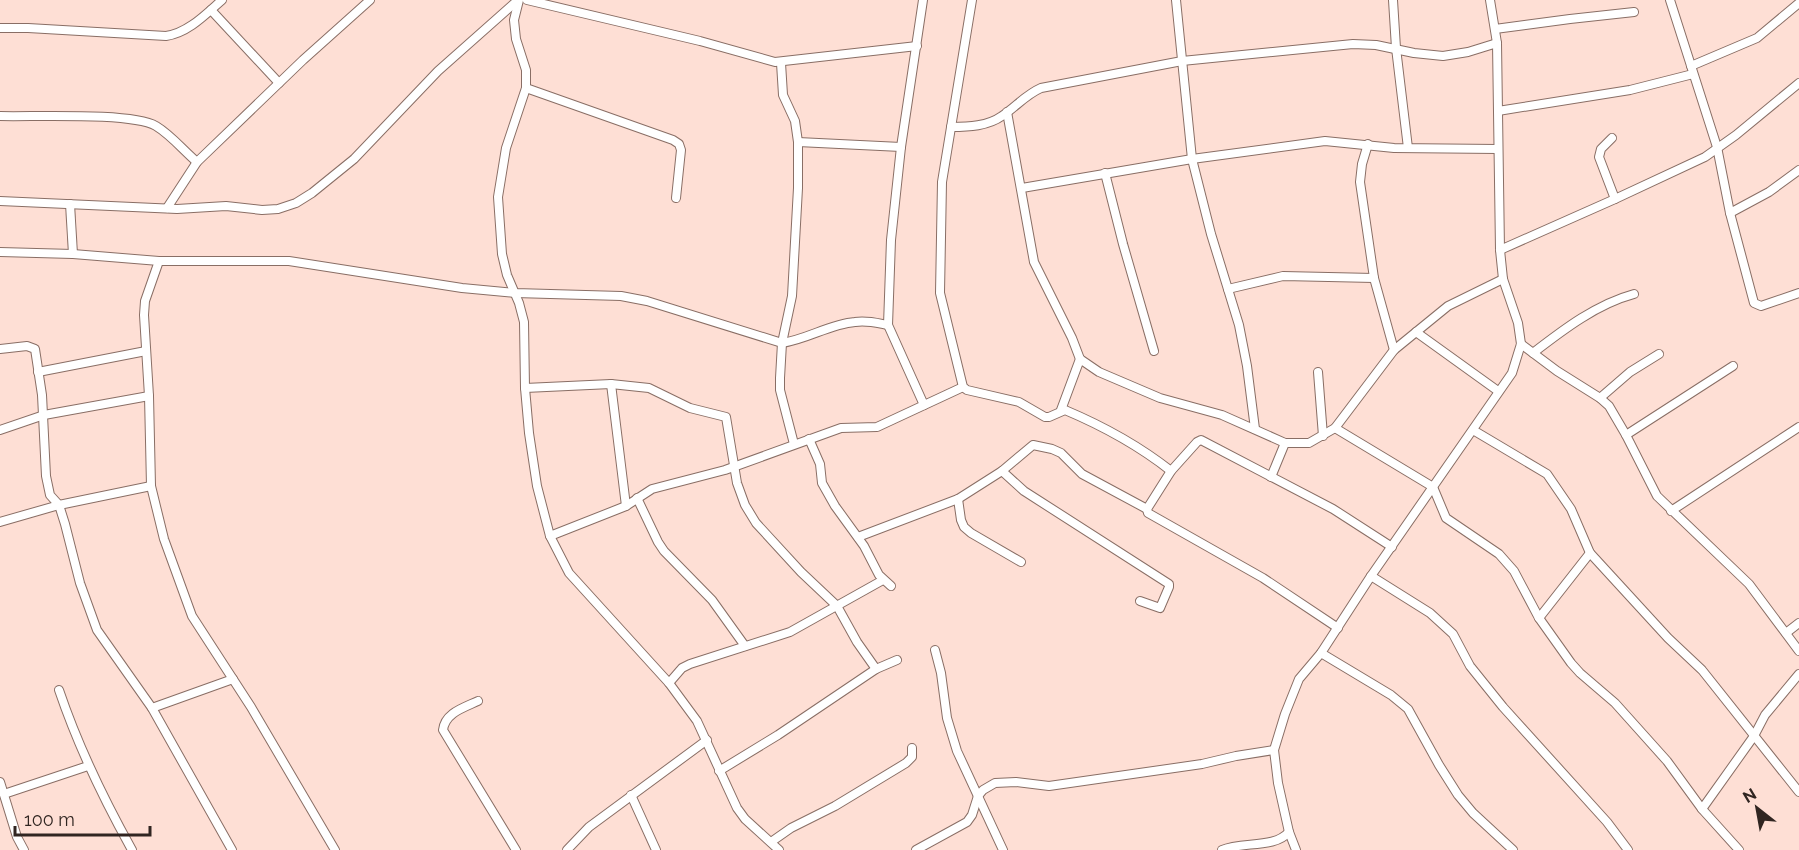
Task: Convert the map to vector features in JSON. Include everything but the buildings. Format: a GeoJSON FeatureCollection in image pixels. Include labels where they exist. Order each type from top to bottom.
{"type":"FeatureCollection","features":[{"type":"Feature","properties":{"kind":"street"},"geometry":{"type":"LineString","coordinates":[[0,28],[166,36],[181,32],[222,0]]}},
{"type":"Feature","properties":{"kind":"street"},"geometry":{"type":"LineString","coordinates":[[167,208],[197,162],[370,0]]}},
{"type":"Feature","properties":{"kind":"street"},"geometry":{"type":"LineString","coordinates":[[519,0],[514,20],[516,39],[526,70],[526,88],[506,148],[498,197],[502,254],[524,322],[528,432],[537,486],[550,536],[560,558],[578,584],[669,683],[698,721],[737,808],[744,819],[778,850]]}},
{"type":"Feature","properties":{"kind":"street"},"geometry":{"type":"LineString","coordinates":[[0,201],[167,208],[226,206],[278,210],[312,193],[354,159],[438,71],[519,0]]}},
{"type":"Feature","properties":{"kind":"street"},"geometry":{"type":"LineString","coordinates":[[527,0],[781,63],[917,46]]}},
{"type":"Feature","properties":{"kind":"street"},"geometry":{"type":"LineString","coordinates":[[923,0],[901,147],[891,240],[888,325],[924,405]]}},
{"type":"Feature","properties":{"kind":"street"},"geometry":{"type":"LineString","coordinates":[[972,0],[942,182],[940,293],[963,387],[967,390],[1019,402],[1049,417],[1060,410],[1080,359]]}},
{"type":"Feature","properties":{"kind":"street"},"geometry":{"type":"LineString","coordinates":[[1176,0],[1192,159],[1211,234],[1239,325],[1255,429]]}},
{"type":"Feature","properties":{"kind":"street"},"geometry":{"type":"LineString","coordinates":[[1393,0],[1396,48],[1408,148]]}},
{"type":"Feature","properties":{"kind":"street"},"geometry":{"type":"LineString","coordinates":[[1296,850],[1289,832],[1278,783],[1274,750],[1299,679],[1321,653],[1371,576],[1512,373],[1521,344],[1518,323],[1503,279],[1500,250],[1497,43],[1490,0]]}},
{"type":"Feature","properties":{"kind":"street"},"geometry":{"type":"LineString","coordinates":[[1670,0],[1718,147],[1730,213],[1756,304],[1761,306],[1799,293]]}},
{"type":"Feature","properties":{"kind":"street"},"geometry":{"type":"LineString","coordinates":[[1498,111],[1630,90],[1692,70],[1757,38],[1799,3]]}},
{"type":"Feature","properties":{"kind":"street"},"geometry":{"type":"LineString","coordinates":[[211,10],[279,83]]}},
{"type":"Feature","properties":{"kind":"street"},"geometry":{"type":"LineString","coordinates":[[1495,29],[1634,12]]}},
{"type":"Feature","properties":{"kind":"street"},"geometry":{"type":"LineString","coordinates":[[951,127],[992,122],[1041,88],[1182,62],[1353,44],[1396,48],[1414,54],[1443,56],[1468,52],[1497,43]]}},
{"type":"Feature","properties":{"kind":"street"},"geometry":{"type":"LineString","coordinates":[[781,63],[783,95],[795,121],[798,142],[792,296],[782,343],[780,390],[794,444]]}},
{"type":"Feature","properties":{"kind":"street"},"geometry":{"type":"LineString","coordinates":[[1500,250],[1705,157],[1736,135],[1799,83]]}},
{"type":"Feature","properties":{"kind":"street"},"geometry":{"type":"LineString","coordinates":[[526,88],[679,144],[681,150],[676,198]]}},
{"type":"Feature","properties":{"kind":"street"},"geometry":{"type":"LineString","coordinates":[[1007,112],[1022,188],[1030,249],[1080,359],[1086,365],[1160,398],[1222,415],[1285,443],[1309,442],[1335,428],[1394,350],[1448,306],[1503,279]]}},
{"type":"Feature","properties":{"kind":"street"},"geometry":{"type":"LineString","coordinates":[[0,116],[117,118],[145,122],[163,131],[197,162]]}},
{"type":"Feature","properties":{"kind":"street"},"geometry":{"type":"LineString","coordinates":[[1612,138],[1601,149],[1599,157],[1615,199]]}},
{"type":"Feature","properties":{"kind":"street"},"geometry":{"type":"LineString","coordinates":[[1022,188],[1192,159],[1325,141],[1408,148],[1498,149]]}},
{"type":"Feature","properties":{"kind":"street"},"geometry":{"type":"LineString","coordinates":[[798,142],[901,147]]}},
{"type":"Feature","properties":{"kind":"street"},"geometry":{"type":"LineString","coordinates":[[1368,144],[1360,182],[1374,278],[1394,350]]}},
{"type":"Feature","properties":{"kind":"street"},"geometry":{"type":"LineString","coordinates":[[1730,213],[1769,192],[1799,170]]}},
{"type":"Feature","properties":{"kind":"street"},"geometry":{"type":"LineString","coordinates":[[1105,173],[1154,351]]}},
{"type":"Feature","properties":{"kind":"street"},"geometry":{"type":"LineString","coordinates":[[70,204],[74,254]]}},
{"type":"Feature","properties":{"kind":"street"},"geometry":{"type":"LineString","coordinates":[[0,252],[74,254],[159,261],[289,261],[462,288],[515,293],[621,296],[647,301],[782,343],[797,341],[854,322],[868,321],[888,325]]}},
{"type":"Feature","properties":{"kind":"street"},"geometry":{"type":"LineString","coordinates":[[159,261],[146,301],[144,315],[152,486],[164,539],[192,616],[233,679],[335,850]]}},
{"type":"Feature","properties":{"kind":"street"},"geometry":{"type":"LineString","coordinates":[[1228,289],[1283,276],[1374,278]]}},
{"type":"Feature","properties":{"kind":"street"},"geometry":{"type":"LineString","coordinates":[[1533,353],[1562,331],[1615,299],[1634,294]]}},
{"type":"Feature","properties":{"kind":"street"},"geometry":{"type":"LineString","coordinates":[[1416,332],[1498,391]]}},
{"type":"Feature","properties":{"kind":"street"},"geometry":{"type":"LineString","coordinates":[[1521,344],[1609,406],[1654,490],[1671,511],[1749,584],[1799,651]]}},
{"type":"Feature","properties":{"kind":"street"},"geometry":{"type":"LineString","coordinates":[[0,349],[32,346],[37,353],[44,415],[46,476],[50,495],[59,505],[80,583],[97,630],[152,708],[232,850]]}},
{"type":"Feature","properties":{"kind":"street"},"geometry":{"type":"LineString","coordinates":[[38,372],[146,351]]}},
{"type":"Feature","properties":{"kind":"street"},"geometry":{"type":"LineString","coordinates":[[1600,398],[1630,372],[1659,354]]}},
{"type":"Feature","properties":{"kind":"street"},"geometry":{"type":"LineString","coordinates":[[1626,435],[1733,366]]}},
{"type":"Feature","properties":{"kind":"street"},"geometry":{"type":"LineString","coordinates":[[1318,372],[1323,436]]}},
{"type":"Feature","properties":{"kind":"street"},"geometry":{"type":"LineString","coordinates":[[525,388],[611,384],[649,388],[690,408],[726,417],[737,483],[745,505],[756,523],[837,606],[857,642],[876,669]]}},
{"type":"Feature","properties":{"kind":"street"},"geometry":{"type":"LineString","coordinates":[[611,384],[626,506]]}},
{"type":"Feature","properties":{"kind":"street"},"geometry":{"type":"LineString","coordinates":[[550,536],[626,506],[652,489],[735,466],[847,427],[877,427],[963,387]]}},
{"type":"Feature","properties":{"kind":"street"},"geometry":{"type":"LineString","coordinates":[[0,430],[44,415],[149,396]]}},
{"type":"Feature","properties":{"kind":"street"},"geometry":{"type":"LineString","coordinates":[[1060,410],[1096,423],[1148,453],[1171,471]]}},
{"type":"Feature","properties":{"kind":"street"},"geometry":{"type":"LineString","coordinates":[[1671,511],[1799,427]]}},
{"type":"Feature","properties":{"kind":"street"},"geometry":{"type":"LineString","coordinates":[[1335,428],[1433,487],[1446,518],[1500,554],[1514,571],[1539,618],[1580,674],[1622,711],[1667,761],[1702,809],[1739,850]]}},
{"type":"Feature","properties":{"kind":"street"},"geometry":{"type":"LineString","coordinates":[[1473,430],[1547,474],[1571,509],[1590,553],[1668,638],[1695,663],[1799,792]]}},
{"type":"Feature","properties":{"kind":"street"},"geometry":{"type":"LineString","coordinates":[[809,439],[820,464],[822,483],[883,580],[891,586]]}},
{"type":"Feature","properties":{"kind":"street"},"geometry":{"type":"LineString","coordinates":[[1147,509],[1171,471],[1197,442],[1202,440],[1333,509],[1392,546]]}},
{"type":"Feature","properties":{"kind":"street"},"geometry":{"type":"LineString","coordinates":[[1271,477],[1285,443]]}},
{"type":"Feature","properties":{"kind":"street"},"geometry":{"type":"LineString","coordinates":[[858,537],[958,499],[1002,471],[1028,447],[1037,445],[1060,453],[1082,474],[1147,509],[1148,513],[1263,578],[1338,628]]}},
{"type":"Feature","properties":{"kind":"street"},"geometry":{"type":"LineString","coordinates":[[1002,471],[1024,491],[1169,584],[1160,608],[1140,601]]}},
{"type":"Feature","properties":{"kind":"street"},"geometry":{"type":"LineString","coordinates":[[0,522],[59,505],[152,486]]}},
{"type":"Feature","properties":{"kind":"street"},"geometry":{"type":"LineString","coordinates":[[637,498],[664,551],[712,600],[745,646]]}},
{"type":"Feature","properties":{"kind":"street"},"geometry":{"type":"LineString","coordinates":[[958,499],[964,527],[970,533],[1021,562]]}},
{"type":"Feature","properties":{"kind":"street"},"geometry":{"type":"LineString","coordinates":[[1539,618],[1590,553]]}},
{"type":"Feature","properties":{"kind":"street"},"geometry":{"type":"LineString","coordinates":[[1371,576],[1430,613],[1453,634],[1470,666],[1503,707],[1607,822],[1628,850]]}},
{"type":"Feature","properties":{"kind":"street"},"geometry":{"type":"LineString","coordinates":[[669,683],[682,668],[690,664],[790,632],[883,580]]}},
{"type":"Feature","properties":{"kind":"street"},"geometry":{"type":"LineString","coordinates":[[1786,633],[1799,623]]}},
{"type":"Feature","properties":{"kind":"street"},"geometry":{"type":"LineString","coordinates":[[935,650],[941,673],[947,718],[957,751],[1003,850]]}},
{"type":"Feature","properties":{"kind":"street"},"geometry":{"type":"LineString","coordinates":[[1321,653],[1408,709],[1458,795],[1473,813],[1513,850]]}},
{"type":"Feature","properties":{"kind":"street"},"geometry":{"type":"LineString","coordinates":[[719,771],[778,735],[876,669],[897,660]]}},
{"type":"Feature","properties":{"kind":"street"},"geometry":{"type":"LineString","coordinates":[[1702,809],[1754,736],[1765,715],[1799,674]]}},
{"type":"Feature","properties":{"kind":"street"},"geometry":{"type":"LineString","coordinates":[[152,708],[233,679]]}},
{"type":"Feature","properties":{"kind":"street"},"geometry":{"type":"LineString","coordinates":[[59,690],[88,766],[132,850]]}},
{"type":"Feature","properties":{"kind":"street"},"geometry":{"type":"LineString","coordinates":[[478,701],[450,715],[444,722],[443,730],[516,850]]}},
{"type":"Feature","properties":{"kind":"street"},"geometry":{"type":"LineString","coordinates":[[567,850],[589,827],[707,740]]}},
{"type":"Feature","properties":{"kind":"street"},"geometry":{"type":"LineString","coordinates":[[771,842],[791,828],[835,806],[906,763],[912,757],[912,748]]}},
{"type":"Feature","properties":{"kind":"street"},"geometry":{"type":"LineString","coordinates":[[916,850],[967,822],[972,816],[978,796],[988,786],[1004,781],[1048,786],[1202,764],[1274,750]]}},
{"type":"Feature","properties":{"kind":"street"},"geometry":{"type":"LineString","coordinates":[[4,794],[88,766]]}},
{"type":"Feature","properties":{"kind":"street"},"geometry":{"type":"LineString","coordinates":[[0,782],[17,837],[24,850]]}},
{"type":"Feature","properties":{"kind":"street"},"geometry":{"type":"LineString","coordinates":[[631,795],[656,850]]}},
{"type":"Feature","properties":{"kind":"street"},"geometry":{"type":"LineString","coordinates":[[1222,850],[1234,845],[1275,840],[1286,836],[1289,832]]}}]}
